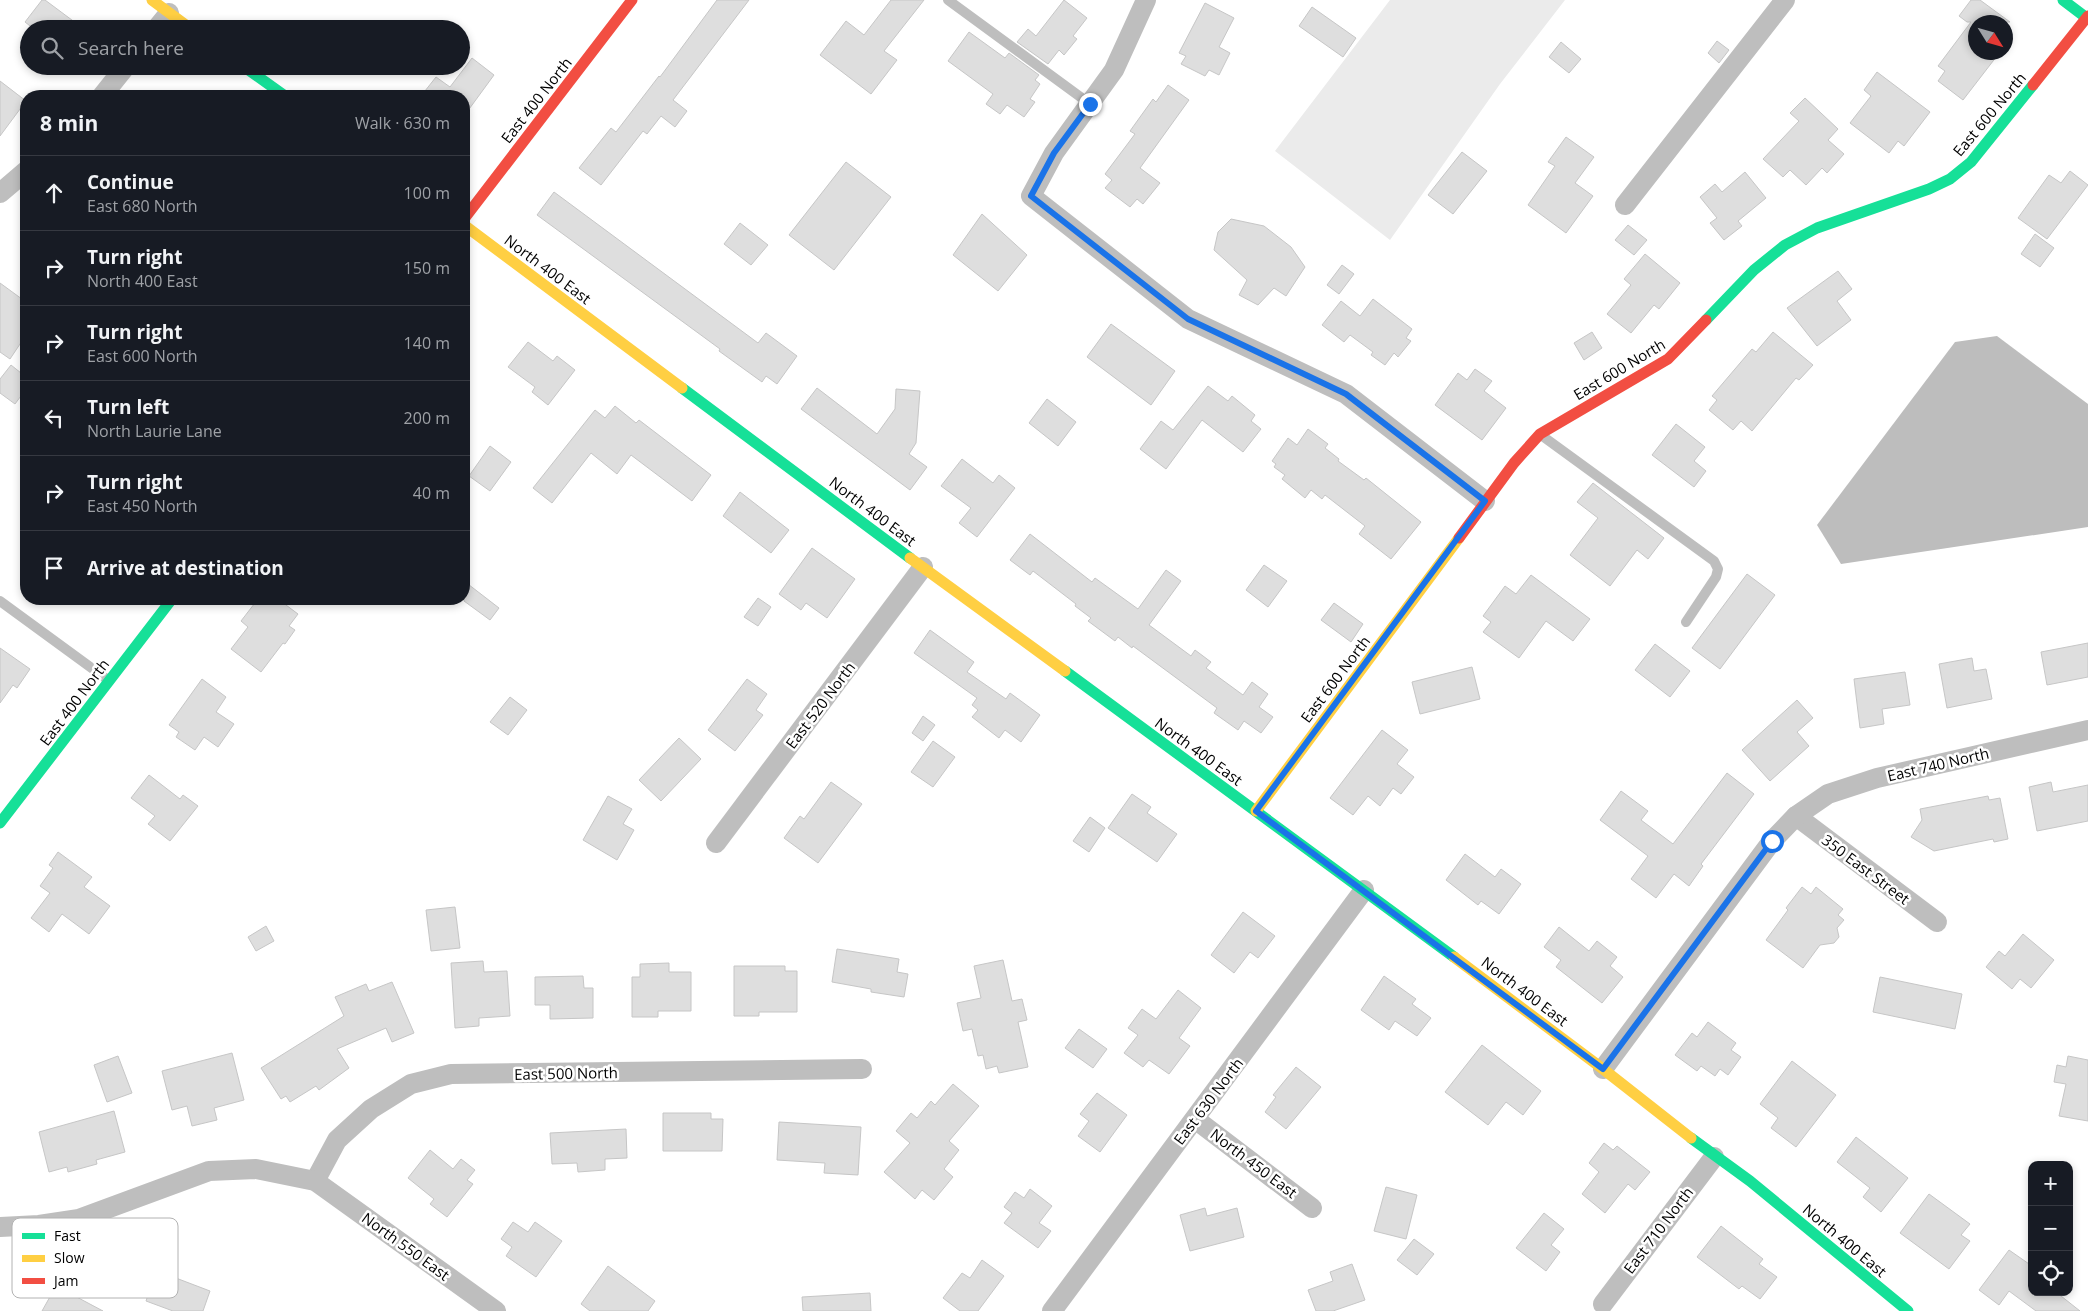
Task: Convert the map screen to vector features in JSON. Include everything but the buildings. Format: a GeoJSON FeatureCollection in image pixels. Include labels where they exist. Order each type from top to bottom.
{"type":"FeatureCollection","features":[{"type":"Feature","properties":{"kind":"street"},"geometry":{"type":"LineString","coordinates":[[152,0],[179,20]]}},
{"type":"Feature","properties":{"kind":"street","name":"East 400 North"},"geometry":{"type":"LineString","coordinates":[[470,211],[632,0]]}},
{"type":"Feature","properties":{"kind":"street"},"geometry":{"type":"LineString","coordinates":[[1146,0],[1114,70],[1054,153],[1031,196],[1188,319],[1346,394],[1485,501]]}},
{"type":"Feature","properties":{"kind":"street"},"geometry":{"type":"LineString","coordinates":[[1625,205],[1785,0]]}},
{"type":"Feature","properties":{"kind":"street"},"geometry":{"type":"LineString","coordinates":[[2063,0],[2088,17]]}},
{"type":"Feature","properties":{"kind":"street"},"geometry":{"type":"LineString","coordinates":[[163,20],[169,13]]}},
{"type":"Feature","properties":{"kind":"street","name":"East 600 North"},"geometry":{"type":"LineString","coordinates":[[1256,811],[1485,501],[1514,463],[1540,434],[1668,360],[1754,270],[1785,245],[1816,228],[1929,189],[1950,179],[1971,162],[2088,17]]}},
{"type":"Feature","properties":{"kind":"street"},"geometry":{"type":"LineString","coordinates":[[107,90],[119,75]]}},
{"type":"Feature","properties":{"kind":"street"},"geometry":{"type":"LineString","coordinates":[[256,75],[277,90]]}},
{"type":"Feature","properties":{"kind":"street"},"geometry":{"type":"LineString","coordinates":[[0,193],[20,176]]}},
{"type":"Feature","properties":{"kind":"street","name":"North 400 East"},"geometry":{"type":"LineString","coordinates":[[470,229],[923,567],[1364,890],[1603,1069],[1714,1156],[1758,1187],[1908,1311]]}},
{"type":"Feature","properties":{"kind":"street","name":"East 520 North"},"geometry":{"type":"LineString","coordinates":[[716,842],[923,567]]}},
{"type":"Feature","properties":{"kind":"street","name":"East 400 North"},"geometry":{"type":"LineString","coordinates":[[0,823],[167,605]]}},
{"type":"Feature","properties":{"kind":"street","name":"East 740 North"},"geometry":{"type":"LineString","coordinates":[[1603,1069],[1772,841],[1796,816],[1828,794],[1877,778],[2088,730]]}},
{"type":"Feature","properties":{"kind":"street","name":"350 East Street"},"geometry":{"type":"LineString","coordinates":[[1796,816],[1937,922]]}},
{"type":"Feature","properties":{"kind":"street","name":"East 630 North"},"geometry":{"type":"LineString","coordinates":[[1052,1311],[1364,890]]}},
{"type":"Feature","properties":{"kind":"street","name":"East 500 North"},"geometry":{"type":"LineString","coordinates":[[315,1181],[337,1140],[371,1109],[411,1084],[451,1074],[862,1069]]}},
{"type":"Feature","properties":{"kind":"street","name":"North 450 East"},"geometry":{"type":"LineString","coordinates":[[1195,1119],[1312,1208]]}},
{"type":"Feature","properties":{"kind":"street","name":"East 710 North"},"geometry":{"type":"LineString","coordinates":[[1603,1304],[1714,1156]]}},
{"type":"Feature","properties":{"kind":"street"},"geometry":{"type":"LineString","coordinates":[[82,1218],[208,1171],[256,1169],[315,1181]]}},
{"type":"Feature","properties":{"kind":"street","name":"North 550 East"},"geometry":{"type":"LineString","coordinates":[[315,1181],[496,1311]]}},
{"type":"Feature","properties":{"kind":"lane"},"geometry":{"type":"LineString","coordinates":[[948,0],[1090,104]]}},
{"type":"Feature","properties":{"kind":"lane"},"geometry":{"type":"LineString","coordinates":[[1540,434],[1714,561],[1718,569],[1716,577],[1686,622]]}},
{"type":"Feature","properties":{"kind":"lane"},"geometry":{"type":"LineString","coordinates":[[0,601],[109,681]]}},
{"type":"Feature","properties":{"kind":"shaded area"},"geometry":{"type":"Polygon","coordinates":[[[1390,0],[1565,0],[1500,84],[1390,240],[1275,151],[1390,0]]]}},
{"type":"Feature","properties":{"kind":"shaded area"},"geometry":{"type":"Polygon","coordinates":[[[1997,336],[2088,404],[2088,527],[1841,564],[1817,525],[1955,342],[1997,336]]]}},
{"type":"Feature","properties":{"kind":"traffic: fast"},"geometry":{"type":"LineString","coordinates":[[2063,0],[2088,19]]}},
{"type":"Feature","properties":{"kind":"traffic: fast"},"geometry":{"type":"LineString","coordinates":[[256,75],[277,90]]}},
{"type":"Feature","properties":{"kind":"traffic: fast"},"geometry":{"type":"LineString","coordinates":[[1706,320],[1754,270],[1785,245],[1817,228],[1929,189],[1950,179],[1971,162],[2033,85]]}},
{"type":"Feature","properties":{"kind":"traffic: fast"},"geometry":{"type":"LineString","coordinates":[[682,388],[910,558]]}},
{"type":"Feature","properties":{"kind":"traffic: fast"},"geometry":{"type":"LineString","coordinates":[[0,823],[167,605]]}},
{"type":"Feature","properties":{"kind":"traffic: fast"},"geometry":{"type":"LineString","coordinates":[[1065,671],[1454,957]]}},
{"type":"Feature","properties":{"kind":"traffic: fast"},"geometry":{"type":"LineString","coordinates":[[1691,1138],[1750,1181],[1908,1311]]}},
{"type":"Feature","properties":{"kind":"traffic: slow"},"geometry":{"type":"LineString","coordinates":[[152,0],[179,20]]}},
{"type":"Feature","properties":{"kind":"traffic: slow"},"geometry":{"type":"LineString","coordinates":[[470,229],[682,388]]}},
{"type":"Feature","properties":{"kind":"traffic: slow"},"geometry":{"type":"LineString","coordinates":[[1256,811],[1459,538]]}},
{"type":"Feature","properties":{"kind":"traffic: slow"},"geometry":{"type":"LineString","coordinates":[[910,558],[1065,671]]}},
{"type":"Feature","properties":{"kind":"traffic: slow"},"geometry":{"type":"LineString","coordinates":[[1454,957],[1691,1138]]}},
{"type":"Feature","properties":{"kind":"traffic: jam"},"geometry":{"type":"LineString","coordinates":[[470,211],[632,0]]}},
{"type":"Feature","properties":{"kind":"traffic: jam"},"geometry":{"type":"LineString","coordinates":[[2033,85],[2088,16]]}},
{"type":"Feature","properties":{"kind":"traffic: jam"},"geometry":{"type":"LineString","coordinates":[[1459,538],[1514,463],[1540,434],[1668,359],[1706,320]]}},
{"type":"Feature","properties":{"kind":"route"},"geometry":{"type":"LineString","coordinates":[[1090,104],[1054,153],[1031,196],[1188,319],[1346,394],[1485,501],[1256,811],[1603,1069],[1772,841]]}}]}
